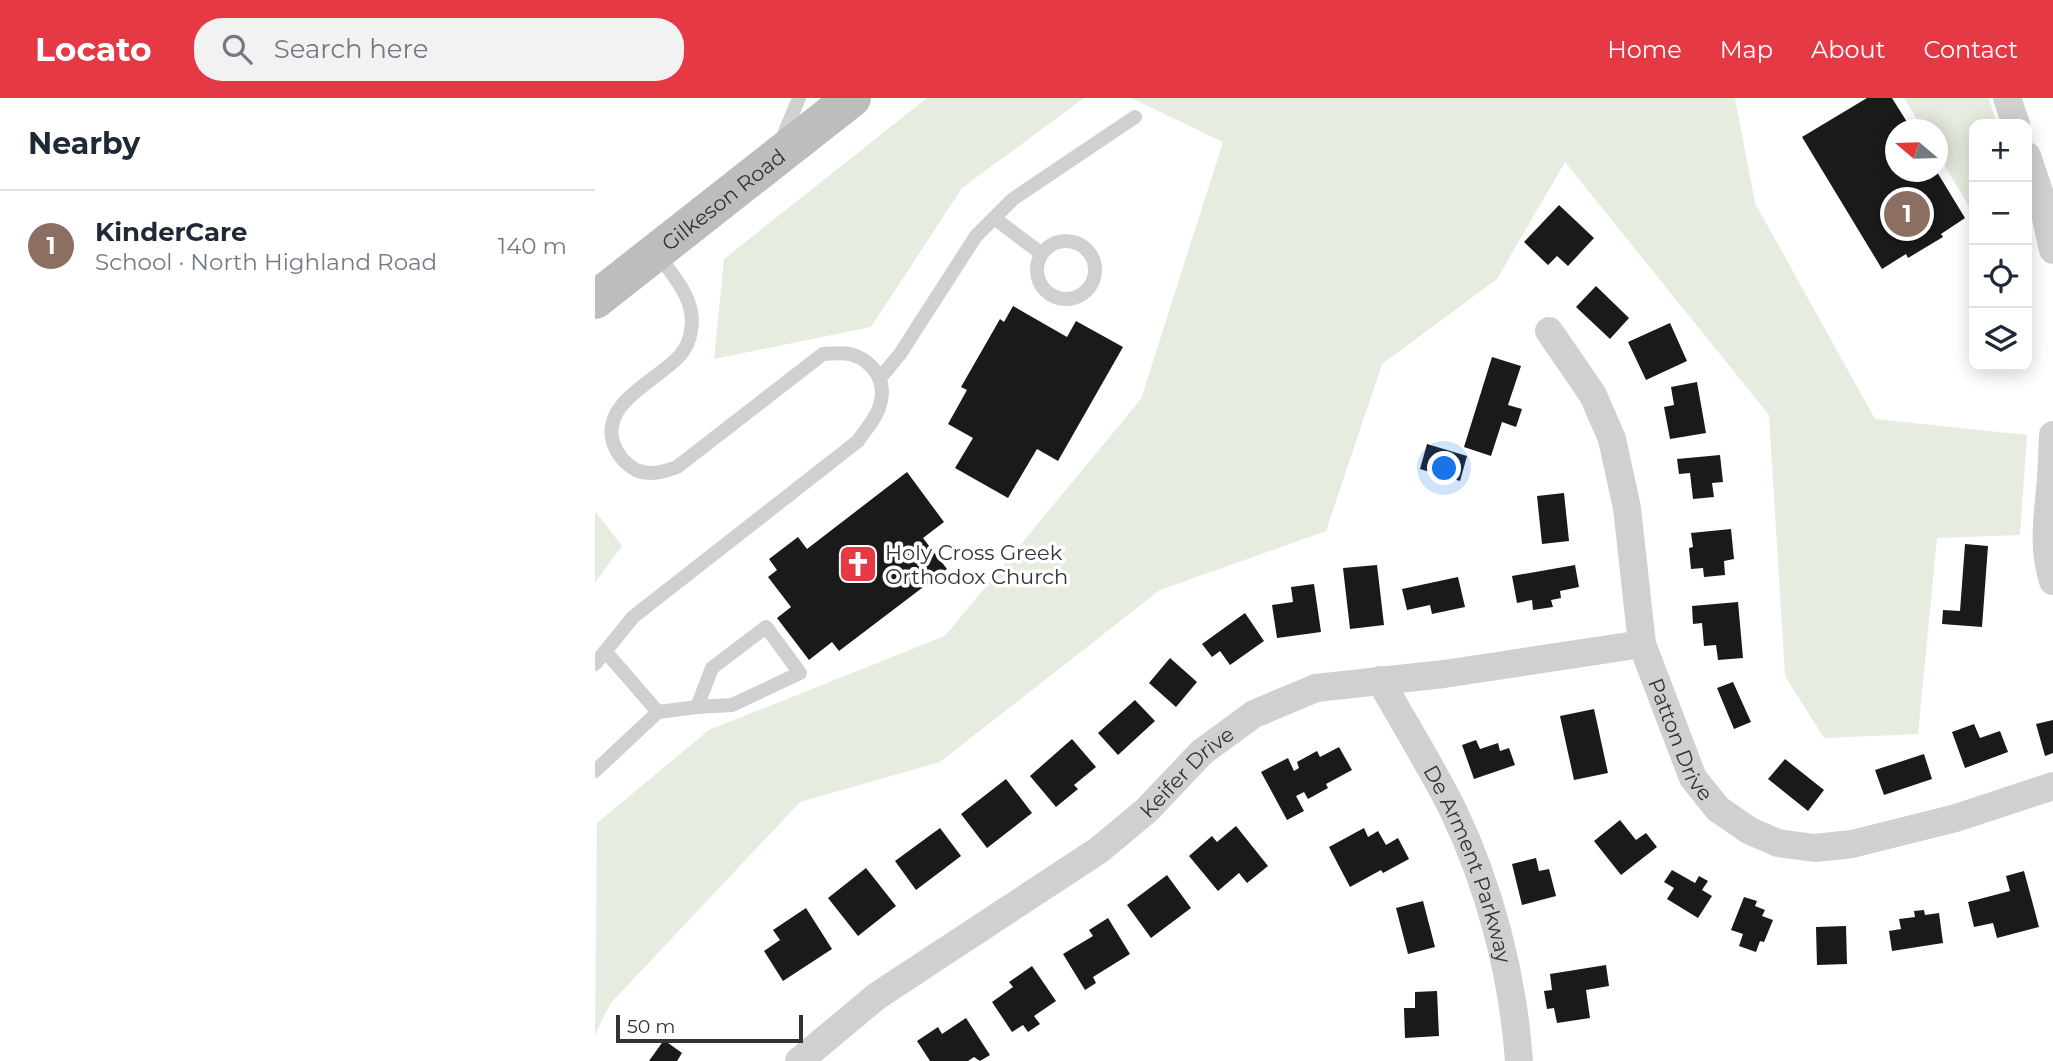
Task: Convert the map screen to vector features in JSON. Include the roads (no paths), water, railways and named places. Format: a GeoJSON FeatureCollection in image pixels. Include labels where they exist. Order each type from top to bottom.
{"type":"FeatureCollection","features":[{"type":"Feature","properties":{"kind":"street","name":"Gilkeson Road"},"geometry":{"type":"LineString","coordinates":[[595,300],[852,98]]}},
{"type":"Feature","properties":{"kind":"street"},"geometry":{"type":"LineString","coordinates":[[2007,98],[2014,119]]}},
{"type":"Feature","properties":{"kind":"street"},"geometry":{"type":"LineString","coordinates":[[2032,171],[2042,200],[2053,250]]}},
{"type":"Feature","properties":{"kind":"street","name":"Patton Drive"},"geometry":{"type":"LineString","coordinates":[[1549,331],[1593,395],[1612,439],[1627,508],[1642,643],[1693,778],[1718,809],[1750,831],[1778,843],[1815,848],[1852,844],[1957,818],[2053,786]]}},
{"type":"Feature","properties":{"kind":"street"},"geometry":{"type":"LineString","coordinates":[[2053,435],[2045,531],[2053,581]]}},
{"type":"Feature","properties":{"kind":"street","name":"Keifer Drive"},"geometry":{"type":"LineString","coordinates":[[799,1061],[877,996],[1099,850],[1147,810],[1202,752],[1254,714],[1316,688],[1444,674],[1642,643]]}},
{"type":"Feature","properties":{"kind":"street","name":"De Arment Parkway"},"geometry":{"type":"LineString","coordinates":[[1380,680],[1453,811],[1488,898],[1504,966],[1519,1061]]}},
{"type":"Feature","properties":{"kind":"lane"},"geometry":{"type":"LineString","coordinates":[[773,160],[799,98]]}},
{"type":"Feature","properties":{"kind":"lane"},"geometry":{"type":"LineString","coordinates":[[881,377],[900,354],[976,236],[993,218],[1013,199],[1135,117]]}},
{"type":"Feature","properties":{"kind":"lane"},"geometry":{"type":"LineString","coordinates":[[993,218],[1042,254]]}},
{"type":"Feature","properties":{"kind":"lane"},"geometry":{"type":"LineString","coordinates":[[1057,242],[1077,243],[1092,255],[1096,274],[1093,283],[1080,297],[1071,300],[1052,296],[1039,282],[1037,273],[1042,254],[1057,242]]}},
{"type":"Feature","properties":{"kind":"lane"},"geometry":{"type":"LineString","coordinates":[[595,664],[633,617],[858,440],[878,411],[883,395],[881,377],[866,361],[848,353],[823,354],[677,467],[658,473],[640,472],[627,465],[617,453],[610,432],[616,415],[626,401],[681,355],[689,341],[692,326],[692,311],[685,295],[656,252]]}},
{"type":"Feature","properties":{"kind":"lane"},"geometry":{"type":"LineString","coordinates":[[595,771],[658,712],[732,705],[800,673],[766,627],[712,668],[697,707]]}},
{"type":"Feature","properties":{"kind":"lane"},"geometry":{"type":"LineString","coordinates":[[605,651],[658,712]]}},
{"type":"Feature","properties":{"kind":"place","name":"KinderCare"},"geometry":{"type":"Point","coordinates":[1907,214]}},
{"type":"Feature","properties":{"kind":"place","name":"Holy Cross Greek Orthodox Church"},"geometry":{"type":"Point","coordinates":[858,564]}}]}
